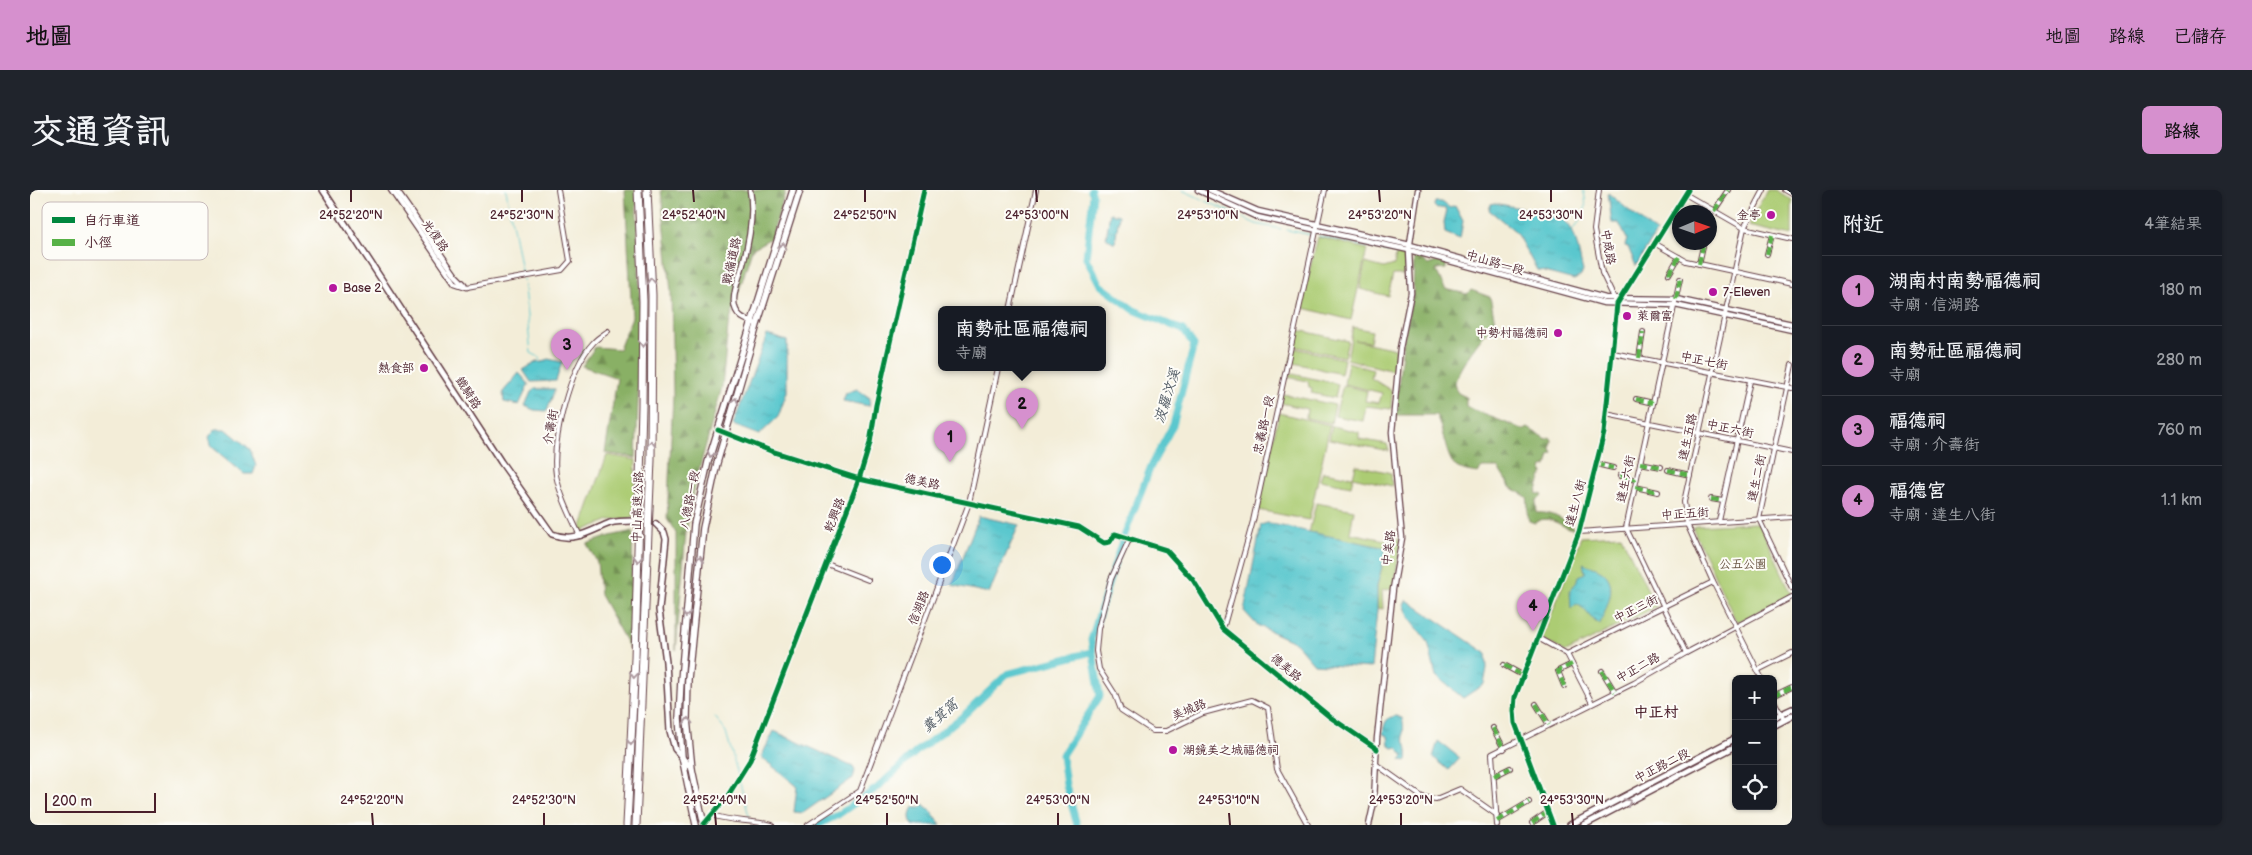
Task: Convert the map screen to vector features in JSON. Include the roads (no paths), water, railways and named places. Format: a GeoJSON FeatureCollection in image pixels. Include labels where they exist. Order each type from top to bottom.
{"type":"FeatureCollection","features":[{"type":"Feature","properties":{"kind":"highway","name":"中山高速公路"},"geometry":{"type":"LineString","coordinates":[[627,825],[635,658],[643,301],[638,190]]}},
{"type":"Feature","properties":{"kind":"highway","name":"中山高速公路"},"geometry":{"type":"LineString","coordinates":[[636,825],[651,441],[652,295],[647,190]]}},
{"type":"Feature","properties":{"kind":"main road","name":"鐵騎路"},"geometry":{"type":"LineString","coordinates":[[323,190],[501,462],[548,530],[560,537],[580,536],[612,523],[634,521]]}},
{"type":"Feature","properties":{"kind":"main road","name":"八德路一段"},"geometry":{"type":"LineString","coordinates":[[704,825],[692,769],[687,718],[688,679],[703,528],[708,496],[754,324],[793,190]]}},
{"type":"Feature","properties":{"kind":"main road","name":"八德路一段"},"geometry":{"type":"LineString","coordinates":[[696,825],[682,757],[679,718],[694,524],[700,492],[718,430],[800,190]]}},
{"type":"Feature","properties":{"kind":"main road"},"geometry":{"type":"LineString","coordinates":[[656,524],[664,532],[666,539],[659,610],[666,662],[670,731],[676,749],[692,769]]}},
{"type":"Feature","properties":{"kind":"main road"},"geometry":{"type":"LineString","coordinates":[[1777,716],[1792,709]]}},
{"type":"Feature","properties":{"kind":"main road"},"geometry":{"type":"LineString","coordinates":[[1777,724],[1792,716]]}},
{"type":"Feature","properties":{"kind":"main road","name":"中正路二段"},"geometry":{"type":"LineString","coordinates":[[1570,825],[1732,740]]}},
{"type":"Feature","properties":{"kind":"main road","name":"中正路二段"},"geometry":{"type":"LineString","coordinates":[[1584,825],[1732,748]]}},
{"type":"Feature","properties":{"kind":"street","name":"光復路"},"geometry":{"type":"LineString","coordinates":[[391,190],[456,282],[467,287]]}},
{"type":"Feature","properties":{"kind":"street","name":"光復路"},"geometry":{"type":"LineString","coordinates":[[396,190],[456,276],[467,287]]}},
{"type":"Feature","properties":{"kind":"street"},"geometry":{"type":"LineString","coordinates":[[467,287],[562,270],[570,261],[558,190]]}},
{"type":"Feature","properties":{"kind":"street","name":"戰備道路"},"geometry":{"type":"LineString","coordinates":[[750,190],[750,219],[744,262],[734,302],[737,312],[742,319],[754,324]]}},
{"type":"Feature","properties":{"kind":"street","name":"乾興路"},"geometry":{"type":"LineString","coordinates":[[704,825],[740,778],[750,760],[859,478],[870,443],[876,405],[924,190]]}},
{"type":"Feature","properties":{"kind":"street"},"geometry":{"type":"LineString","coordinates":[[1011,306],[1036,190]]}},
{"type":"Feature","properties":{"kind":"street","name":"中山路一段"},"geometry":{"type":"LineString","coordinates":[[1198,190],[1257,216],[1410,248]]}},
{"type":"Feature","properties":{"kind":"street","name":"中山路一段"},"geometry":{"type":"LineString","coordinates":[[1210,190],[1258,211],[1318,224],[1467,263],[1604,303],[1617,301],[1675,302],[1726,310],[1792,324]]}},
{"type":"Feature","properties":{"kind":"street","name":"忠義路一段"},"geometry":{"type":"LineString","coordinates":[[1223,629],[1253,522],[1325,190]]}},
{"type":"Feature","properties":{"kind":"street","name":"中美路"},"geometry":{"type":"LineString","coordinates":[[1369,825],[1374,802],[1377,750],[1393,589],[1402,538],[1392,432],[1400,348],[1411,293],[1410,248],[1418,190]]}},
{"type":"Feature","properties":{"kind":"street","name":"中成路"},"geometry":{"type":"LineString","coordinates":[[1599,190],[1594,230],[1602,273],[1617,301]]}},
{"type":"Feature","properties":{"kind":"street"},"geometry":{"type":"LineString","coordinates":[[1717,206],[1728,190]]}},
{"type":"Feature","properties":{"kind":"street","name":"達生五路"},"geometry":{"type":"LineString","coordinates":[[1760,675],[1713,582],[1687,524],[1684,502],[1744,228],[1764,190]]}},
{"type":"Feature","properties":{"kind":"street"},"geometry":{"type":"LineString","coordinates":[[1785,190],[1792,194]]}},
{"type":"Feature","properties":{"kind":"street"},"geometry":{"type":"LineString","coordinates":[[1687,192],[1705,205]]}},
{"type":"Feature","properties":{"kind":"street","name":"達生八街"},"geometry":{"type":"LineString","coordinates":[[1553,825],[1522,740],[1514,710],[1515,697],[1579,532],[1604,433],[1617,301],[1687,192]]}},
{"type":"Feature","properties":{"kind":"street"},"geometry":{"type":"LineString","coordinates":[[1717,213],[1744,228],[1792,239]]}},
{"type":"Feature","properties":{"kind":"street"},"geometry":{"type":"LineString","coordinates":[[1767,254],[1772,235]]}},
{"type":"Feature","properties":{"kind":"street"},"geometry":{"type":"LineString","coordinates":[[1654,243],[1679,257],[1700,264],[1792,284]]}},
{"type":"Feature","properties":{"kind":"street"},"geometry":{"type":"LineString","coordinates":[[1700,264],[1703,250]]}},
{"type":"Feature","properties":{"kind":"street"},"geometry":{"type":"LineString","coordinates":[[1669,274],[1679,257]]}},
{"type":"Feature","properties":{"kind":"street","name":"達生六街"},"geometry":{"type":"LineString","coordinates":[[1626,528],[1680,279]]}},
{"type":"Feature","properties":{"kind":"street","name":"中山路一段"},"geometry":{"type":"LineString","coordinates":[[1675,302],[1724,316],[1792,330]]}},
{"type":"Feature","properties":{"kind":"street","name":"介壽街"},"geometry":{"type":"LineString","coordinates":[[580,536],[556,473],[558,437],[568,390],[580,362],[593,343],[608,331]]}},
{"type":"Feature","properties":{"kind":"street"},"geometry":{"type":"LineString","coordinates":[[1638,358],[1643,332]]}},
{"type":"Feature","properties":{"kind":"street","name":"中正七街"},"geometry":{"type":"LineString","coordinates":[[1613,353],[1790,388]]}},
{"type":"Feature","properties":{"kind":"street","name":"達生二街"},"geometry":{"type":"LineString","coordinates":[[1792,366],[1790,388],[1774,448],[1759,519],[1792,588]]}},
{"type":"Feature","properties":{"kind":"street","name":"信湖路"},"geometry":{"type":"LineString","coordinates":[[808,825],[860,791],[969,503],[997,371]]}},
{"type":"Feature","properties":{"kind":"street"},"geometry":{"type":"LineString","coordinates":[[1719,521],[1750,380]]}},
{"type":"Feature","properties":{"kind":"street"},"geometry":{"type":"LineString","coordinates":[[1636,399],[1653,403]]}},
{"type":"Feature","properties":{"kind":"street","name":"中正六街"},"geometry":{"type":"LineString","coordinates":[[1606,414],[1792,452]]}},
{"type":"Feature","properties":{"kind":"street","name":"德美路"},"geometry":{"type":"LineString","coordinates":[[718,430],[771,451],[859,478],[1079,527],[1104,543],[1110,542],[1115,534],[1119,534],[1166,550],[1193,580],[1223,629],[1330,717],[1377,750]]}},
{"type":"Feature","properties":{"kind":"street"},"geometry":{"type":"LineString","coordinates":[[1640,463],[1661,467]]}},
{"type":"Feature","properties":{"kind":"street"},"geometry":{"type":"LineString","coordinates":[[1596,464],[1612,468]]}},
{"type":"Feature","properties":{"kind":"street"},"geometry":{"type":"LineString","coordinates":[[1668,470],[1690,475]]}},
{"type":"Feature","properties":{"kind":"street"},"geometry":{"type":"LineString","coordinates":[[1620,476],[1636,480]]}},
{"type":"Feature","properties":{"kind":"street"},"geometry":{"type":"LineString","coordinates":[[1635,487],[1658,492]]}},
{"type":"Feature","properties":{"kind":"street"},"geometry":{"type":"LineString","coordinates":[[1711,499],[1723,501]]}},
{"type":"Feature","properties":{"kind":"street","name":"中正五街"},"geometry":{"type":"LineString","coordinates":[[1579,532],[1792,517]]}},
{"type":"Feature","properties":{"kind":"street"},"geometry":{"type":"LineString","coordinates":[[1626,528],[1686,652]]}},
{"type":"Feature","properties":{"kind":"street","name":"美城路"},"geometry":{"type":"LineString","coordinates":[[1130,538],[1113,573],[1098,629],[1096,651],[1099,669],[1115,694],[1120,710],[1153,732],[1166,731],[1203,713],[1252,700],[1266,706],[1268,708],[1277,769],[1308,825]]}},
{"type":"Feature","properties":{"kind":"street"},"geometry":{"type":"LineString","coordinates":[[827,564],[868,580]]}},
{"type":"Feature","properties":{"kind":"street","name":"中正三街"},"geometry":{"type":"LineString","coordinates":[[1567,654],[1713,582]]}},
{"type":"Feature","properties":{"kind":"street","name":"中正二路"},"geometry":{"type":"LineString","coordinates":[[1494,776],[1492,754],[1615,692],[1686,652],[1792,597]]}},
{"type":"Feature","properties":{"kind":"street"},"geometry":{"type":"LineString","coordinates":[[1538,638],[1567,654],[1592,703]]}},
{"type":"Feature","properties":{"kind":"street"},"geometry":{"type":"LineString","coordinates":[[1758,670],[1792,652]]}},
{"type":"Feature","properties":{"kind":"street"},"geometry":{"type":"LineString","coordinates":[[1564,686],[1558,671],[1572,664]]}},
{"type":"Feature","properties":{"kind":"street"},"geometry":{"type":"LineString","coordinates":[[1504,665],[1524,676]]}},
{"type":"Feature","properties":{"kind":"street"},"geometry":{"type":"LineString","coordinates":[[1602,671],[1615,692]]}},
{"type":"Feature","properties":{"kind":"street"},"geometry":{"type":"LineString","coordinates":[[1777,696],[1792,687]]}},
{"type":"Feature","properties":{"kind":"street"},"geometry":{"type":"LineString","coordinates":[[1536,704],[1549,725]]}},
{"type":"Feature","properties":{"kind":"street"},"geometry":{"type":"LineString","coordinates":[[1777,706],[1784,720]]}},
{"type":"Feature","properties":{"kind":"street"},"geometry":{"type":"LineString","coordinates":[[1493,728],[1504,749]]}},
{"type":"Feature","properties":{"kind":"street"},"geometry":{"type":"LineString","coordinates":[[1377,765],[1422,797],[1436,799],[1460,790],[1497,815]]}},
{"type":"Feature","properties":{"kind":"street"},"geometry":{"type":"LineString","coordinates":[[1497,823],[1494,776],[1510,768]]}},
{"type":"Feature","properties":{"kind":"street"},"geometry":{"type":"LineString","coordinates":[[1497,823],[1529,802]]}},
{"type":"Feature","properties":{"kind":"street"},"geometry":{"type":"LineString","coordinates":[[1532,822],[1548,812]]}},
{"type":"Feature","properties":{"kind":"street"},"geometry":{"type":"LineString","coordinates":[[712,815],[725,820],[741,820],[772,825]]}},
{"type":"Feature","properties":{"kind":"water"},"geometry":{"type":"Polygon","coordinates":[[[1608,193],[1656,233],[1636,266],[1628,247],[1625,246],[1627,239],[1619,223],[1612,223],[1608,193]]]}},
{"type":"Feature","properties":{"kind":"water"},"geometry":{"type":"Polygon","coordinates":[[[1435,202],[1442,202],[1450,208],[1455,206],[1463,221],[1460,239],[1445,233],[1444,222],[1447,210],[1443,208],[1437,209],[1434,206],[1435,202]]]}},
{"type":"Feature","properties":{"kind":"water"},"geometry":{"type":"Polygon","coordinates":[[[1495,203],[1546,214],[1563,220],[1568,224],[1574,234],[1577,246],[1583,271],[1581,276],[1574,280],[1537,270],[1515,231],[1489,210],[1491,204],[1495,203]]]}},
{"type":"Feature","properties":{"kind":"water"},"geometry":{"type":"Polygon","coordinates":[[[1110,213],[1119,215],[1115,243],[1106,238],[1110,213]]]}},
{"type":"Feature","properties":{"kind":"water"},"geometry":{"type":"Polygon","coordinates":[[[767,335],[787,341],[787,392],[778,417],[759,435],[733,425],[767,335]]]}},
{"type":"Feature","properties":{"kind":"water"},"geometry":{"type":"Polygon","coordinates":[[[548,359],[562,362],[556,381],[531,382],[523,370],[538,361],[540,363],[548,359]]]}},
{"type":"Feature","properties":{"kind":"water"},"geometry":{"type":"Polygon","coordinates":[[[519,373],[528,383],[528,386],[519,405],[504,402],[503,392],[519,373]]]}},
{"type":"Feature","properties":{"kind":"water"},"geometry":{"type":"Polygon","coordinates":[[[535,389],[555,389],[547,411],[534,410],[525,406],[531,392],[535,389]]]}},
{"type":"Feature","properties":{"kind":"water"},"geometry":{"type":"Polygon","coordinates":[[[857,389],[870,398],[869,406],[843,401],[846,393],[857,389]]]}},
{"type":"Feature","properties":{"kind":"water"},"geometry":{"type":"Polygon","coordinates":[[[215,429],[226,429],[250,449],[256,466],[253,474],[244,474],[212,447],[209,437],[215,429]]]}},
{"type":"Feature","properties":{"kind":"water"},"geometry":{"type":"Polygon","coordinates":[[[979,516],[1019,525],[989,593],[952,585],[979,516]]]}},
{"type":"Feature","properties":{"kind":"water"},"geometry":{"type":"Polygon","coordinates":[[[1267,523],[1382,547],[1386,551],[1377,586],[1377,611],[1371,668],[1314,664],[1296,643],[1257,625],[1244,611],[1261,525],[1267,523]]]}},
{"type":"Feature","properties":{"kind":"water"},"geometry":{"type":"Polygon","coordinates":[[[1583,563],[1602,571],[1610,584],[1610,598],[1600,624],[1593,620],[1580,606],[1576,604],[1571,609],[1570,590],[1576,583],[1578,576],[1585,573],[1583,563]]]}},
{"type":"Feature","properties":{"kind":"water"},"geometry":{"type":"Polygon","coordinates":[[[1407,600],[1486,653],[1487,668],[1484,684],[1463,698],[1436,676],[1428,642],[1410,619],[1404,604],[1407,600]]]}},
{"type":"Feature","properties":{"kind":"water"},"geometry":{"type":"Polygon","coordinates":[[[1396,716],[1402,718],[1403,721],[1403,738],[1407,747],[1407,761],[1401,760],[1404,756],[1397,747],[1393,748],[1389,745],[1388,736],[1383,734],[1387,720],[1396,716]]]}},
{"type":"Feature","properties":{"kind":"water"},"geometry":{"type":"Polygon","coordinates":[[[774,731],[853,767],[855,771],[853,778],[803,813],[794,812],[797,786],[761,757],[774,731]]]}},
{"type":"Feature","properties":{"kind":"water"},"geometry":{"type":"Polygon","coordinates":[[[1438,741],[1460,758],[1449,770],[1433,757],[1438,741]]]}},
{"type":"Feature","properties":{"kind":"water"},"geometry":{"type":"Polygon","coordinates":[[[924,804],[926,808],[930,809],[941,825],[913,825],[910,816],[913,807],[920,808],[924,804]]]}},
{"type":"Feature","properties":{"kind":"waterway"},"geometry":{"type":"LineString","coordinates":[[506,190],[522,275]]}},
{"type":"Feature","properties":{"kind":"waterway","name":"波羅汶溪"},"geometry":{"type":"LineString","coordinates":[[1077,825],[1066,785],[1062,755],[1100,696],[1091,640],[1120,547],[1151,466],[1173,425],[1194,345],[1183,330],[1134,310],[1100,285],[1086,258],[1093,195],[1091,190]]}},
{"type":"Feature","properties":{"kind":"waterway"},"geometry":{"type":"LineString","coordinates":[[1182,190],[1237,215]]}},
{"type":"Feature","properties":{"kind":"waterway"},"geometry":{"type":"LineString","coordinates":[[1572,230],[1580,221],[1584,212],[1586,202],[1583,190]]}},
{"type":"Feature","properties":{"kind":"waterway"},"geometry":{"type":"LineString","coordinates":[[1243,218],[1256,224],[1281,229]]}},
{"type":"Feature","properties":{"kind":"waterway"},"geometry":{"type":"LineString","coordinates":[[1287,230],[1312,235]]}},
{"type":"Feature","properties":{"kind":"waterway"},"geometry":{"type":"LineString","coordinates":[[1319,236],[1404,255]]}},
{"type":"Feature","properties":{"kind":"waterway"},"geometry":{"type":"LineString","coordinates":[[523,279],[531,353],[539,357],[540,363]]}},
{"type":"Feature","properties":{"kind":"waterway","name":"糞箕窩"},"geometry":{"type":"LineString","coordinates":[[817,825],[838,815],[878,787],[916,752],[963,716],[1007,674],[1091,652]]}},
{"type":"Feature","properties":{"kind":"waterway"},"geometry":{"type":"LineString","coordinates":[[715,717],[726,732],[738,775]]}},
{"type":"Feature","properties":{"kind":"waterway"},"geometry":{"type":"LineString","coordinates":[[740,783],[749,816]]}},
{"type":"Feature","properties":{"kind":"place","name":"金亭"},"geometry":{"type":"Point","coordinates":[1771,215]}},
{"type":"Feature","properties":{"kind":"place","name":"Base 2"},"geometry":{"type":"Point","coordinates":[333,288]}},
{"type":"Feature","properties":{"kind":"place","name":"7-Eleven"},"geometry":{"type":"Point","coordinates":[1713,292]}},
{"type":"Feature","properties":{"kind":"place","name":"萊爾富"},"geometry":{"type":"Point","coordinates":[1627,316]}},
{"type":"Feature","properties":{"kind":"place","name":"中勢村福德祠"},"geometry":{"type":"Point","coordinates":[1558,333]}},
{"type":"Feature","properties":{"kind":"place","name":"熱食部"},"geometry":{"type":"Point","coordinates":[424,368]}},
{"type":"Feature","properties":{"kind":"place","name":"福德祠"},"geometry":{"type":"Point","coordinates":[567,370]}},
{"type":"Feature","properties":{"kind":"place","name":"南勢社區福德祠"},"geometry":{"type":"Point","coordinates":[1022,429]}},
{"type":"Feature","properties":{"kind":"place","name":"湖南村南勢福德祠"},"geometry":{"type":"Point","coordinates":[950,462]}},
{"type":"Feature","properties":{"kind":"place","name":"福德宫"},"geometry":{"type":"Point","coordinates":[1533,631]}},
{"type":"Feature","properties":{"kind":"place","name":"湖鏡美之城福德祠"},"geometry":{"type":"Point","coordinates":[1173,750]}},
{"type":"Feature","properties":{"kind":"district","name":"中正村"},"geometry":{"type":"Point","coordinates":[1656,712]}},
{"type":"Feature","properties":{"kind":"park label","name":"公五公園"},"geometry":{"type":"Point","coordinates":[1743,564]}}]}
